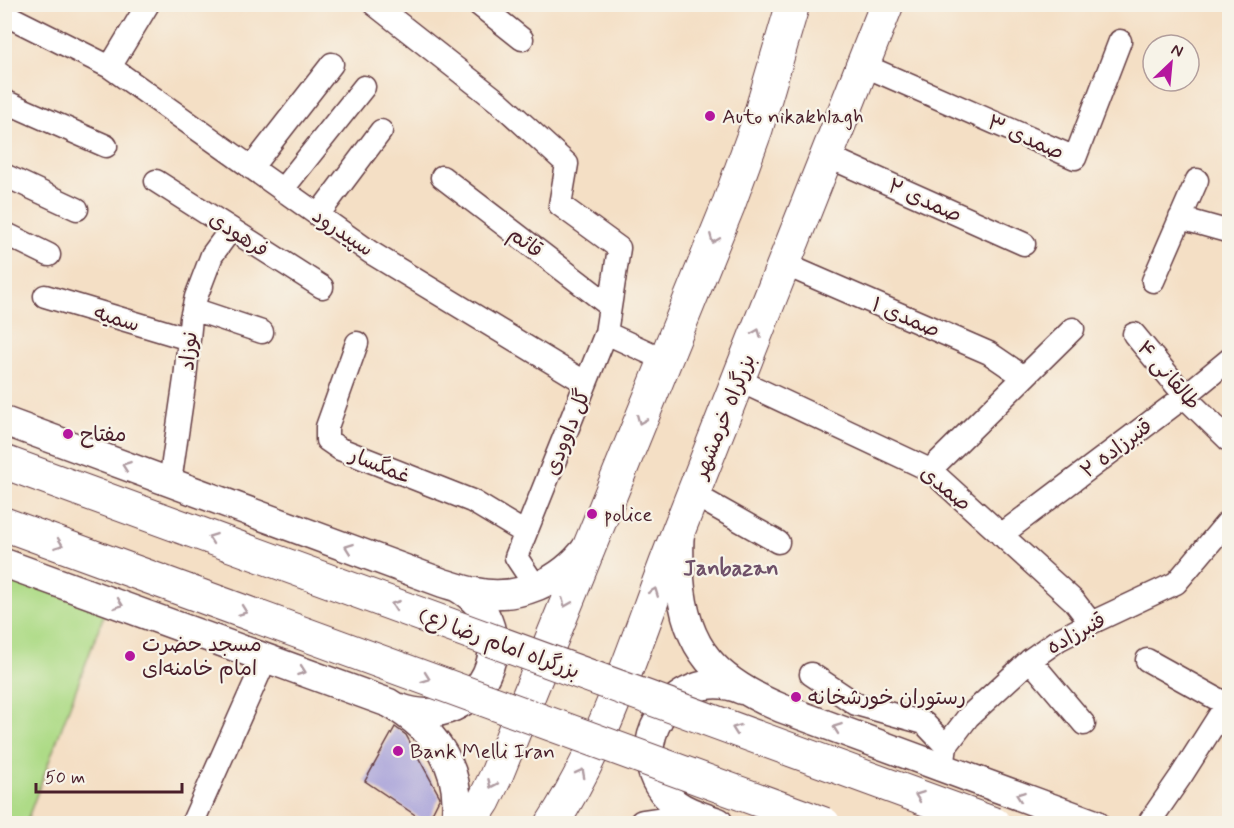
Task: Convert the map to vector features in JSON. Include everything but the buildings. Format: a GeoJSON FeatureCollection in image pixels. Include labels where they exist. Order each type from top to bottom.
{"type":"FeatureCollection","features":[{"type":"Feature","properties":{"kind":"highway"},"geometry":{"type":"LineString","coordinates":[[728,206],[756,129],[793,4]]}},
{"type":"Feature","properties":{"kind":"highway"},"geometry":{"type":"LineString","coordinates":[[469,824],[496,776],[728,206],[814,12],[820,4]]}},
{"type":"Feature","properties":{"kind":"highway"},"geometry":{"type":"LineString","coordinates":[[864,4],[870,11],[874,22],[874,34],[867,55]]}},
{"type":"Feature","properties":{"kind":"highway","name":"بزرگراه خرمشهر"},"geometry":{"type":"LineString","coordinates":[[552,824],[598,738],[887,4]]}},
{"type":"Feature","properties":{"kind":"highway","name":"بزرگراه امام رضا (ع)"},"geometry":{"type":"LineString","coordinates":[[4,462],[994,824]]}},
{"type":"Feature","properties":{"kind":"highway"},"geometry":{"type":"LineString","coordinates":[[4,524],[824,824]]}},
{"type":"Feature","properties":{"kind":"main road","name":"بزرگراه امام رضا (ع)"},"geometry":{"type":"LineString","coordinates":[[4,421],[445,583]]}},
{"type":"Feature","properties":{"kind":"main road"},"geometry":{"type":"LineString","coordinates":[[688,507],[679,541],[682,606],[689,630],[700,651],[725,676],[781,708],[945,757],[1095,824]]}},
{"type":"Feature","properties":{"kind":"main road"},"geometry":{"type":"LineString","coordinates":[[445,583],[474,592],[495,594],[536,587],[572,564],[597,530]]}},
{"type":"Feature","properties":{"kind":"main road"},"geometry":{"type":"LineString","coordinates":[[4,563],[422,714],[450,710],[473,695],[488,672],[493,645],[491,629],[478,605],[461,590],[445,583]]}},
{"type":"Feature","properties":{"kind":"main road"},"geometry":{"type":"LineString","coordinates":[[720,823],[682,808],[662,789],[656,780],[651,764],[651,736],[666,707],[693,688],[726,685],[753,694]]}},
{"type":"Feature","properties":{"kind":"main road"},"geometry":{"type":"LineString","coordinates":[[392,704],[425,728],[444,753],[456,788],[455,824]]}},
{"type":"Feature","properties":{"kind":"main road"},"geometry":{"type":"LineString","coordinates":[[643,824],[688,819],[720,823]]}},
{"type":"Feature","properties":{"kind":"street"},"geometry":{"type":"LineString","coordinates":[[110,67],[148,4]]}},
{"type":"Feature","properties":{"kind":"street"},"geometry":{"type":"LineString","coordinates":[[478,4],[522,39]]}},
{"type":"Feature","properties":{"kind":"street"},"geometry":{"type":"LineString","coordinates":[[379,6],[500,103],[567,164],[560,205],[619,248],[606,333],[665,360]]}},
{"type":"Feature","properties":{"kind":"street","name":"سپیدرود"},"geometry":{"type":"LineString","coordinates":[[4,14],[110,67],[370,252],[586,383]]}},
{"type":"Feature","properties":{"kind":"street","name":"صمدی ۳"},"geometry":{"type":"LineString","coordinates":[[867,55],[1075,158],[1120,41]]}},
{"type":"Feature","properties":{"kind":"street"},"geometry":{"type":"LineString","coordinates":[[251,168],[332,63]]}},
{"type":"Feature","properties":{"kind":"street"},"geometry":{"type":"LineString","coordinates":[[282,190],[364,87]]}},
{"type":"Feature","properties":{"kind":"street"},"geometry":{"type":"LineString","coordinates":[[4,101],[106,146]]}},
{"type":"Feature","properties":{"kind":"street"},"geometry":{"type":"LineString","coordinates":[[318,215],[381,131]]}},
{"type":"Feature","properties":{"kind":"street","name":"صمدی ۲"},"geometry":{"type":"LineString","coordinates":[[827,156],[1024,244]]}},
{"type":"Feature","properties":{"kind":"street"},"geometry":{"type":"LineString","coordinates":[[4,175],[77,209]]}},
{"type":"Feature","properties":{"kind":"street","name":"قائم"},"geometry":{"type":"LineString","coordinates":[[442,177],[610,306]]}},
{"type":"Feature","properties":{"kind":"street"},"geometry":{"type":"LineString","coordinates":[[1153,281],[1197,180]]}},
{"type":"Feature","properties":{"kind":"street","name":"فرهودی"},"geometry":{"type":"LineString","coordinates":[[156,181],[322,288]]}},
{"type":"Feature","properties":{"kind":"street"},"geometry":{"type":"LineString","coordinates":[[1180,218],[1230,232]]}},
{"type":"Feature","properties":{"kind":"street","name":"نوزاد"},"geometry":{"type":"LineString","coordinates":[[170,482],[186,379],[193,309],[212,255],[231,229]]}},
{"type":"Feature","properties":{"kind":"street"},"geometry":{"type":"LineString","coordinates":[[4,233],[49,255]]}},
{"type":"Feature","properties":{"kind":"street","name":"صمدی ۱"},"geometry":{"type":"LineString","coordinates":[[784,264],[989,353],[1024,377]]}},
{"type":"Feature","properties":{"kind":"street","name":"سمیه"},"geometry":{"type":"LineString","coordinates":[[45,296],[189,339]]}},
{"type":"Feature","properties":{"kind":"street"},"geometry":{"type":"LineString","coordinates":[[193,309],[262,332]]}},
{"type":"Feature","properties":{"kind":"street"},"geometry":{"type":"LineString","coordinates":[[930,470],[1073,329]]}},
{"type":"Feature","properties":{"kind":"street","name":"گل داوودی"},"geometry":{"type":"LineString","coordinates":[[536,587],[516,557],[606,333]]}},
{"type":"Feature","properties":{"kind":"street","name":"طالقانی ۴"},"geometry":{"type":"LineString","coordinates":[[1134,334],[1185,396],[1230,441]]}},
{"type":"Feature","properties":{"kind":"street","name":"غمگسار"},"geometry":{"type":"LineString","coordinates":[[357,343],[327,427],[327,440],[340,449],[472,501],[525,533]]}},
{"type":"Feature","properties":{"kind":"street","name":"قنبرزاده ۲"},"geometry":{"type":"LineString","coordinates":[[1001,535],[1185,396],[1230,359]]}},
{"type":"Feature","properties":{"kind":"street","name":"صمدی"},"geometry":{"type":"LineString","coordinates":[[738,380],[930,470],[1074,601],[1091,623]]}},
{"type":"Feature","properties":{"kind":"street"},"geometry":{"type":"LineString","coordinates":[[688,507],[778,542]]}},
{"type":"Feature","properties":{"kind":"street","name":"قنبرزاده"},"geometry":{"type":"LineString","coordinates":[[945,757],[968,717],[1030,660],[1058,640],[1176,583],[1230,519]]}},
{"type":"Feature","properties":{"kind":"street"},"geometry":{"type":"LineString","coordinates":[[192,824],[266,658]]}},
{"type":"Feature","properties":{"kind":"street"},"geometry":{"type":"LineString","coordinates":[[1030,660],[1084,724]]}},
{"type":"Feature","properties":{"kind":"street"},"geometry":{"type":"LineString","coordinates":[[1147,660],[1225,714],[1148,824]]}},
{"type":"Feature","properties":{"kind":"street"},"geometry":{"type":"LineString","coordinates":[[811,674],[856,704],[924,723],[945,757]]}},
{"type":"Feature","properties":{"kind":"green space"},"geometry":{"type":"Polygon","coordinates":[[[4,575],[105,612],[26,823],[5,823],[4,575]]]}},
{"type":"Feature","properties":{"kind":"place","name":"Auto nikakhlagh"},"geometry":{"type":"Point","coordinates":[710,116]}},
{"type":"Feature","properties":{"kind":"place","name":"مفتاح"},"geometry":{"type":"Point","coordinates":[68,434]}},
{"type":"Feature","properties":{"kind":"place","name":"police"},"geometry":{"type":"Point","coordinates":[592,514]}},
{"type":"Feature","properties":{"kind":"place","name":"مسجد حضرت امام خامنه‌ای"},"geometry":{"type":"Point","coordinates":[130,656]}},
{"type":"Feature","properties":{"kind":"place","name":"رستوران خورشخانه"},"geometry":{"type":"Point","coordinates":[796,697]}},
{"type":"Feature","properties":{"kind":"place","name":"Bank Melli Iran"},"geometry":{"type":"Point","coordinates":[398,751]}},
{"type":"Feature","properties":{"kind":"district","name":"Janbazan"},"geometry":{"type":"Point","coordinates":[731,567]}}]}
